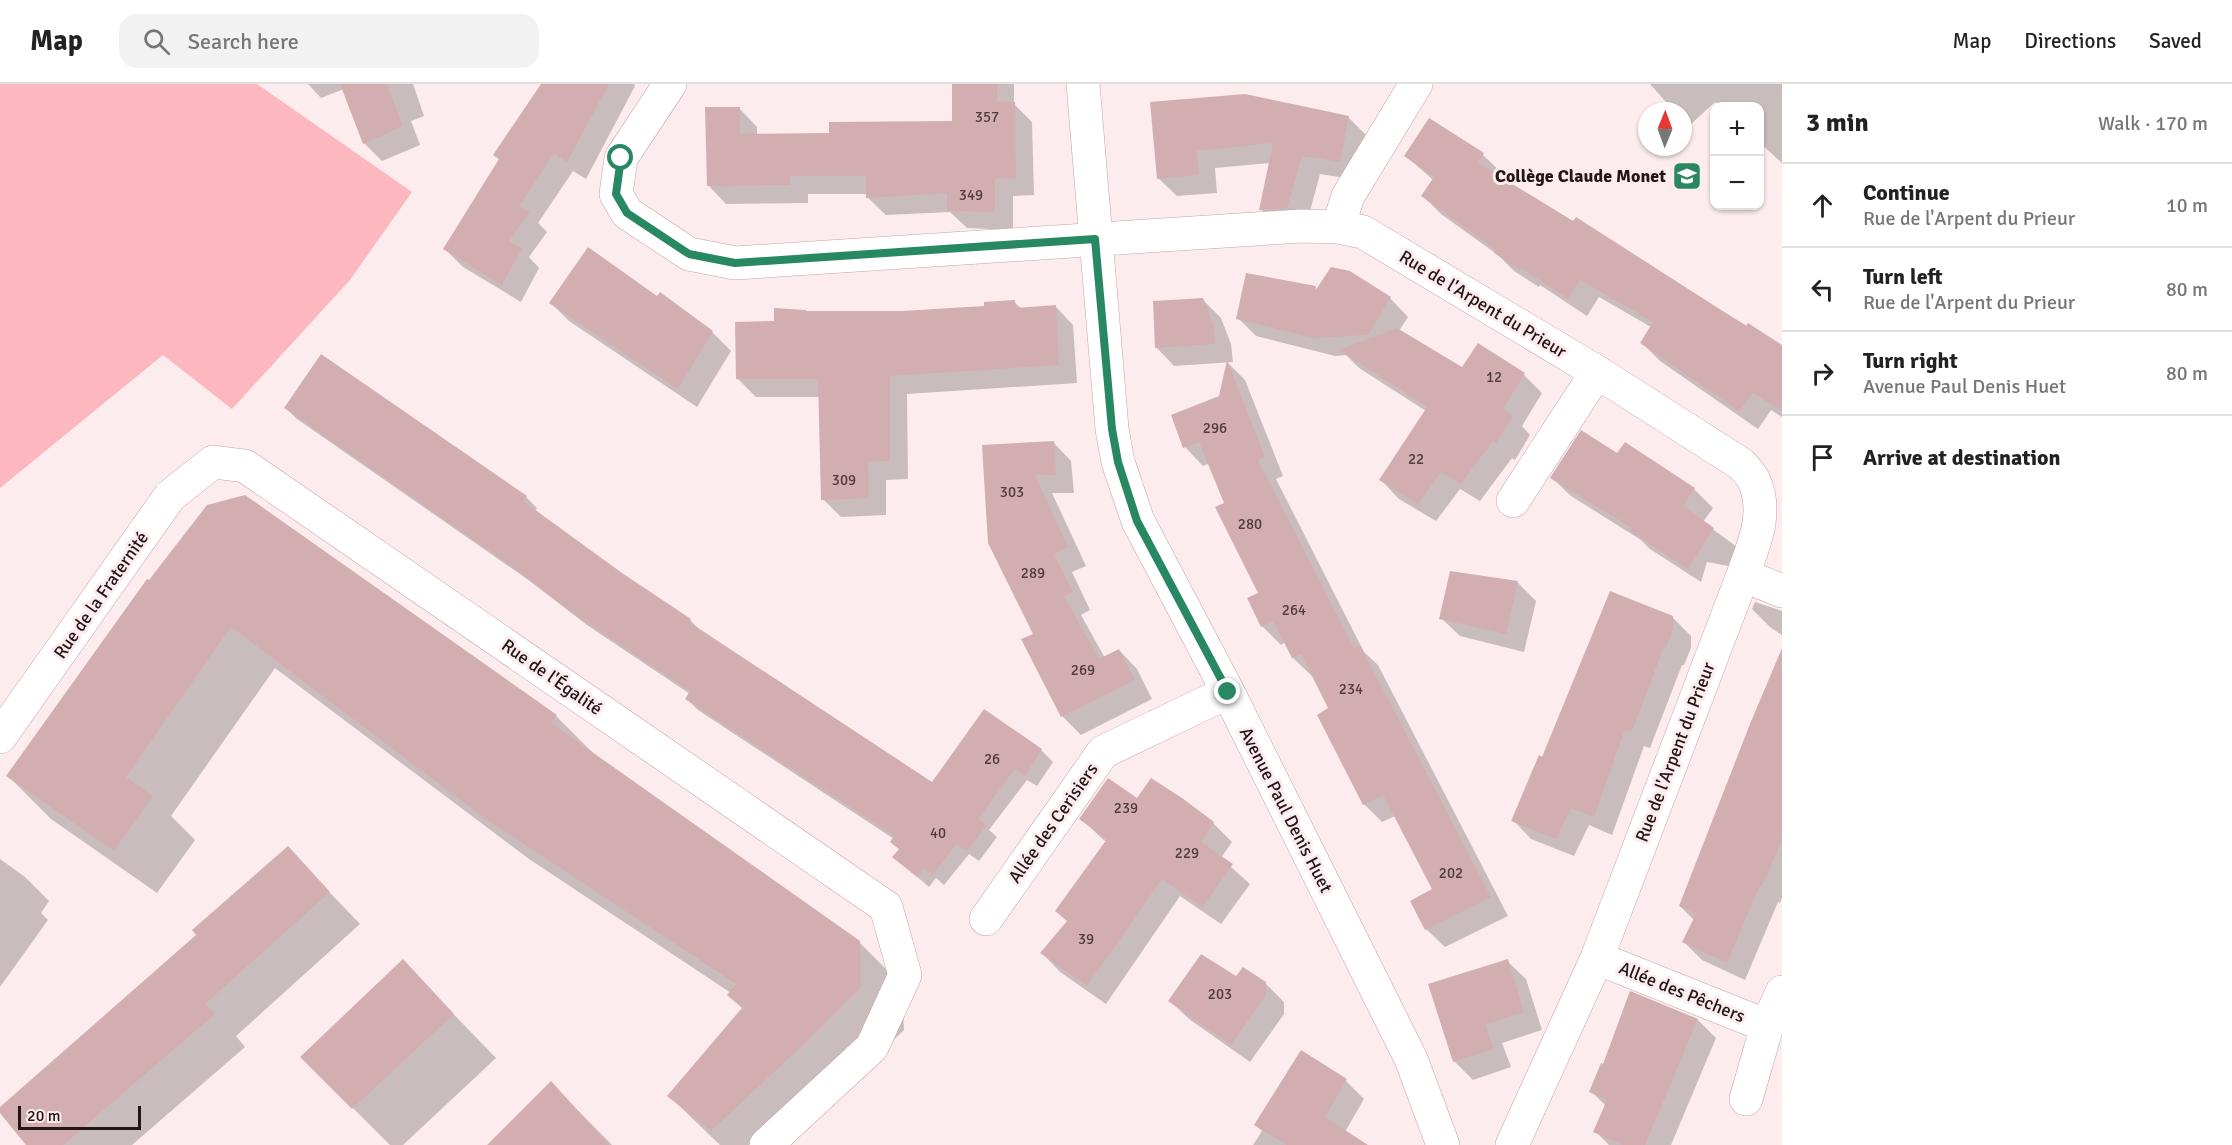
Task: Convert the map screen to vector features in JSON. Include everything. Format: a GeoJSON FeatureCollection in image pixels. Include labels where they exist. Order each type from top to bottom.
{"type":"FeatureCollection","features":[{"type":"Feature","properties":{"kind":"street","name":"Rue de l'Arpent du Prieur"},"geometry":{"type":"LineString","coordinates":[[670,84],[621,158],[616,194],[627,213],[689,254],[735,263],[1301,226],[1338,227],[1363,232],[1597,372],[1741,464],[1755,482],[1761,504],[1759,528],[1597,958],[1512,1145]]}},
{"type":"Feature","properties":{"kind":"street","name":"Avenue Paul Denis Huet"},"geometry":{"type":"LineString","coordinates":[[1083,84],[1112,429],[1118,462],[1137,521],[1228,692],[1411,1059],[1443,1145]]}},
{"type":"Feature","properties":{"kind":"street"},"geometry":{"type":"LineString","coordinates":[[1338,227],[1348,196],[1416,84]]}},
{"type":"Feature","properties":{"kind":"street"},"geometry":{"type":"LineString","coordinates":[[1513,501],[1597,372]]}},
{"type":"Feature","properties":{"kind":"street","name":"Rue de la Fraternité"},"geometry":{"type":"LineString","coordinates":[[0,737],[170,496],[213,462]]}},
{"type":"Feature","properties":{"kind":"street","name":"Rue de l'Égalité"},"geometry":{"type":"LineString","coordinates":[[213,462],[245,466],[886,907],[905,975],[872,1047],[766,1145]]}},
{"type":"Feature","properties":{"kind":"street"},"geometry":{"type":"LineString","coordinates":[[1743,575],[1782,591]]}},
{"type":"Feature","properties":{"kind":"street","name":"Allée des Cerisiers"},"geometry":{"type":"LineString","coordinates":[[986,919],[1103,752],[1228,692]]}},
{"type":"Feature","properties":{"kind":"street","name":"Allée des Pêchers"},"geometry":{"type":"LineString","coordinates":[[1597,958],[1767,1026]]}},
{"type":"Feature","properties":{"kind":"street","name":"Allée des Pêchers"},"geometry":{"type":"LineString","coordinates":[[1746,1099],[1767,1026],[1782,992]]}},
{"type":"Feature","properties":{"kind":"shaded area"},"geometry":{"type":"Polygon","coordinates":[[[0,84],[257,84],[412,192],[350,280],[232,409],[163,355],[0,488],[0,84]]]}},
{"type":"Feature","properties":{"kind":"building"},"geometry":{"type":"Polygon","coordinates":[[[340,84],[387,84],[403,126],[363,144],[340,84]]]}},
{"type":"Feature","properties":{"kind":"building"},"geometry":{"type":"Polygon","coordinates":[[[541,84],[609,84],[567,162],[554,154],[519,206],[530,212],[509,241],[522,248],[502,285],[443,249],[499,159],[493,155],[541,84]]]}},
{"type":"Feature","properties":{"kind":"building"},"geometry":{"type":"Polygon","coordinates":[[[952,84],[997,84],[997,101],[1015,102],[1016,178],[995,179],[995,212],[947,211],[947,193],[866,198],[866,176],[790,176],[790,185],[707,186],[705,107],[740,107],[740,134],[829,133],[829,122],[952,121],[952,84]]]}},
{"type":"Feature","properties":{"kind":"building"},"geometry":{"type":"Polygon","coordinates":[[[1245,94],[1349,116],[1340,162],[1302,156],[1287,208],[1259,210],[1273,143],[1197,151],[1199,175],[1157,179],[1150,102],[1245,94]]]}},
{"type":"Feature","properties":{"kind":"building"},"geometry":{"type":"Polygon","coordinates":[[[1429,118],[1484,153],[1478,163],[1573,221],[1576,217],[1746,326],[1748,323],[1782,345],[1782,411],[1753,393],[1739,411],[1640,343],[1653,322],[1580,280],[1568,299],[1494,253],[1496,250],[1421,196],[1434,177],[1404,156],[1429,118]]]}},
{"type":"Feature","properties":{"kind":"building"},"geometry":{"type":"Polygon","coordinates":[[[588,247],[657,296],[660,292],[713,331],[678,389],[549,303],[588,247]]]}},
{"type":"Feature","properties":{"kind":"building"},"geometry":{"type":"Polygon","coordinates":[[[1331,267],[1350,271],[1391,297],[1368,335],[1315,338],[1236,319],[1246,273],[1316,286],[1315,291],[1331,267]]]}},
{"type":"Feature","properties":{"kind":"building"},"geometry":{"type":"Polygon","coordinates":[[[1203,298],[1213,324],[1215,344],[1155,348],[1153,301],[1203,298]]]}},
{"type":"Feature","properties":{"kind":"building"},"geometry":{"type":"Polygon","coordinates":[[[1015,300],[1016,308],[1056,305],[1059,365],[890,376],[890,461],[868,462],[869,498],[821,500],[818,379],[736,379],[735,322],[774,321],[774,308],[806,311],[902,311],[984,306],[984,302],[1015,300]]]}},
{"type":"Feature","properties":{"kind":"building"},"geometry":{"type":"Polygon","coordinates":[[[1397,328],[1462,367],[1478,343],[1525,373],[1503,409],[1513,416],[1496,443],[1493,441],[1461,484],[1441,472],[1418,504],[1379,480],[1427,407],[1339,350],[1397,328]]]}},
{"type":"Feature","properties":{"kind":"building"},"geometry":{"type":"Polygon","coordinates":[[[321,354],[527,496],[523,501],[622,573],[691,619],[689,622],[932,782],[984,709],[1042,749],[1025,776],[1015,769],[978,819],[987,825],[967,851],[957,844],[932,875],[924,868],[917,877],[892,857],[899,849],[890,842],[894,836],[685,699],[690,691],[574,614],[514,568],[284,408],[321,354]]]}},
{"type":"Feature","properties":{"kind":"building"},"geometry":{"type":"Polygon","coordinates":[[[1227,360],[1265,457],[1258,460],[1354,648],[1360,645],[1491,897],[1425,930],[1410,901],[1432,889],[1383,795],[1363,805],[1317,715],[1328,708],[1301,654],[1292,658],[1273,621],[1261,627],[1247,598],[1258,593],[1215,507],[1224,503],[1199,442],[1183,448],[1171,415],[1219,396],[1227,360]]]}},
{"type":"Feature","properties":{"kind":"building"},"geometry":{"type":"Polygon","coordinates":[[[1581,430],[1617,453],[1625,442],[1695,488],[1683,506],[1714,528],[1688,569],[1630,531],[1632,528],[1550,478],[1581,430]]]}},
{"type":"Feature","properties":{"kind":"building"},"geometry":{"type":"Polygon","coordinates":[[[1054,441],[1056,475],[1035,475],[1068,547],[1054,554],[1073,592],[1064,596],[1099,659],[1119,649],[1135,680],[1061,717],[1021,639],[1033,634],[988,543],[982,445],[1054,441]]]}},
{"type":"Feature","properties":{"kind":"building"},"geometry":{"type":"Polygon","coordinates":[[[245,495],[557,715],[551,723],[860,941],[861,987],[711,1131],[667,1096],[742,1008],[727,995],[736,984],[486,819],[231,627],[126,777],[153,796],[114,851],[6,776],[147,579],[149,580],[207,505],[245,495]]]}},
{"type":"Feature","properties":{"kind":"building"},"geometry":{"type":"Polygon","coordinates":[[[1450,571],[1518,581],[1506,634],[1439,619],[1450,571]]]}},
{"type":"Feature","properties":{"kind":"building"},"geometry":{"type":"Polygon","coordinates":[[[1610,591],[1673,616],[1673,629],[1632,731],[1625,729],[1594,817],[1571,808],[1556,839],[1511,821],[1539,755],[1542,757],[1610,591]]]}},
{"type":"Feature","properties":{"kind":"building"},"geometry":{"type":"Polygon","coordinates":[[[1782,648],[1782,840],[1727,963],[1682,942],[1696,914],[1679,906],[1782,648]]]}},
{"type":"Feature","properties":{"kind":"building"},"geometry":{"type":"Polygon","coordinates":[[[1108,778],[1137,798],[1151,778],[1182,798],[1214,822],[1201,842],[1233,864],[1203,907],[1162,879],[1087,986],[1040,953],[1067,921],[1055,911],[1107,839],[1079,819],[1108,778]]]}},
{"type":"Feature","properties":{"kind":"building"},"geometry":{"type":"Polygon","coordinates":[[[288,846],[330,892],[205,1004],[215,1014],[63,1145],[26,1145],[0,1113],[0,1107],[196,935],[192,930],[288,846]]]}},
{"type":"Feature","properties":{"kind":"building"},"geometry":{"type":"Polygon","coordinates":[[[1201,954],[1236,976],[1243,967],[1266,982],[1266,995],[1231,1045],[1168,1001],[1201,954]]]}},
{"type":"Feature","properties":{"kind":"building"},"geometry":{"type":"Polygon","coordinates":[[[403,959],[454,1014],[352,1109],[300,1057],[403,959]]]}},
{"type":"Feature","properties":{"kind":"building"},"geometry":{"type":"Polygon","coordinates":[[[1508,959],[1524,1012],[1485,1025],[1494,1049],[1453,1062],[1428,984],[1508,959]]]}},
{"type":"Feature","properties":{"kind":"building"},"geometry":{"type":"Polygon","coordinates":[[[1630,991],[1698,1019],[1645,1145],[1623,1145],[1593,1132],[1607,1100],[1589,1092],[1601,1063],[1603,1064],[1630,991]]]}},
{"type":"Feature","properties":{"kind":"building"},"geometry":{"type":"Polygon","coordinates":[[[1301,1050],[1347,1079],[1325,1117],[1368,1145],[1287,1145],[1254,1125],[1301,1050]]]}},
{"type":"Feature","properties":{"kind":"building"},"geometry":{"type":"Polygon","coordinates":[[[551,1081],[609,1145],[487,1145],[551,1081]]]}},
{"type":"Feature","properties":{"kind":"place","name":"Collège Claude Monet"},"geometry":{"type":"Point","coordinates":[1687,176]}},
{"type":"Feature","properties":{"kind":"route"},"geometry":{"type":"LineString","coordinates":[[621,158],[616,194],[627,213],[689,254],[735,263],[1095,239],[1112,429],[1118,462],[1137,521],[1228,692]]}}]}
